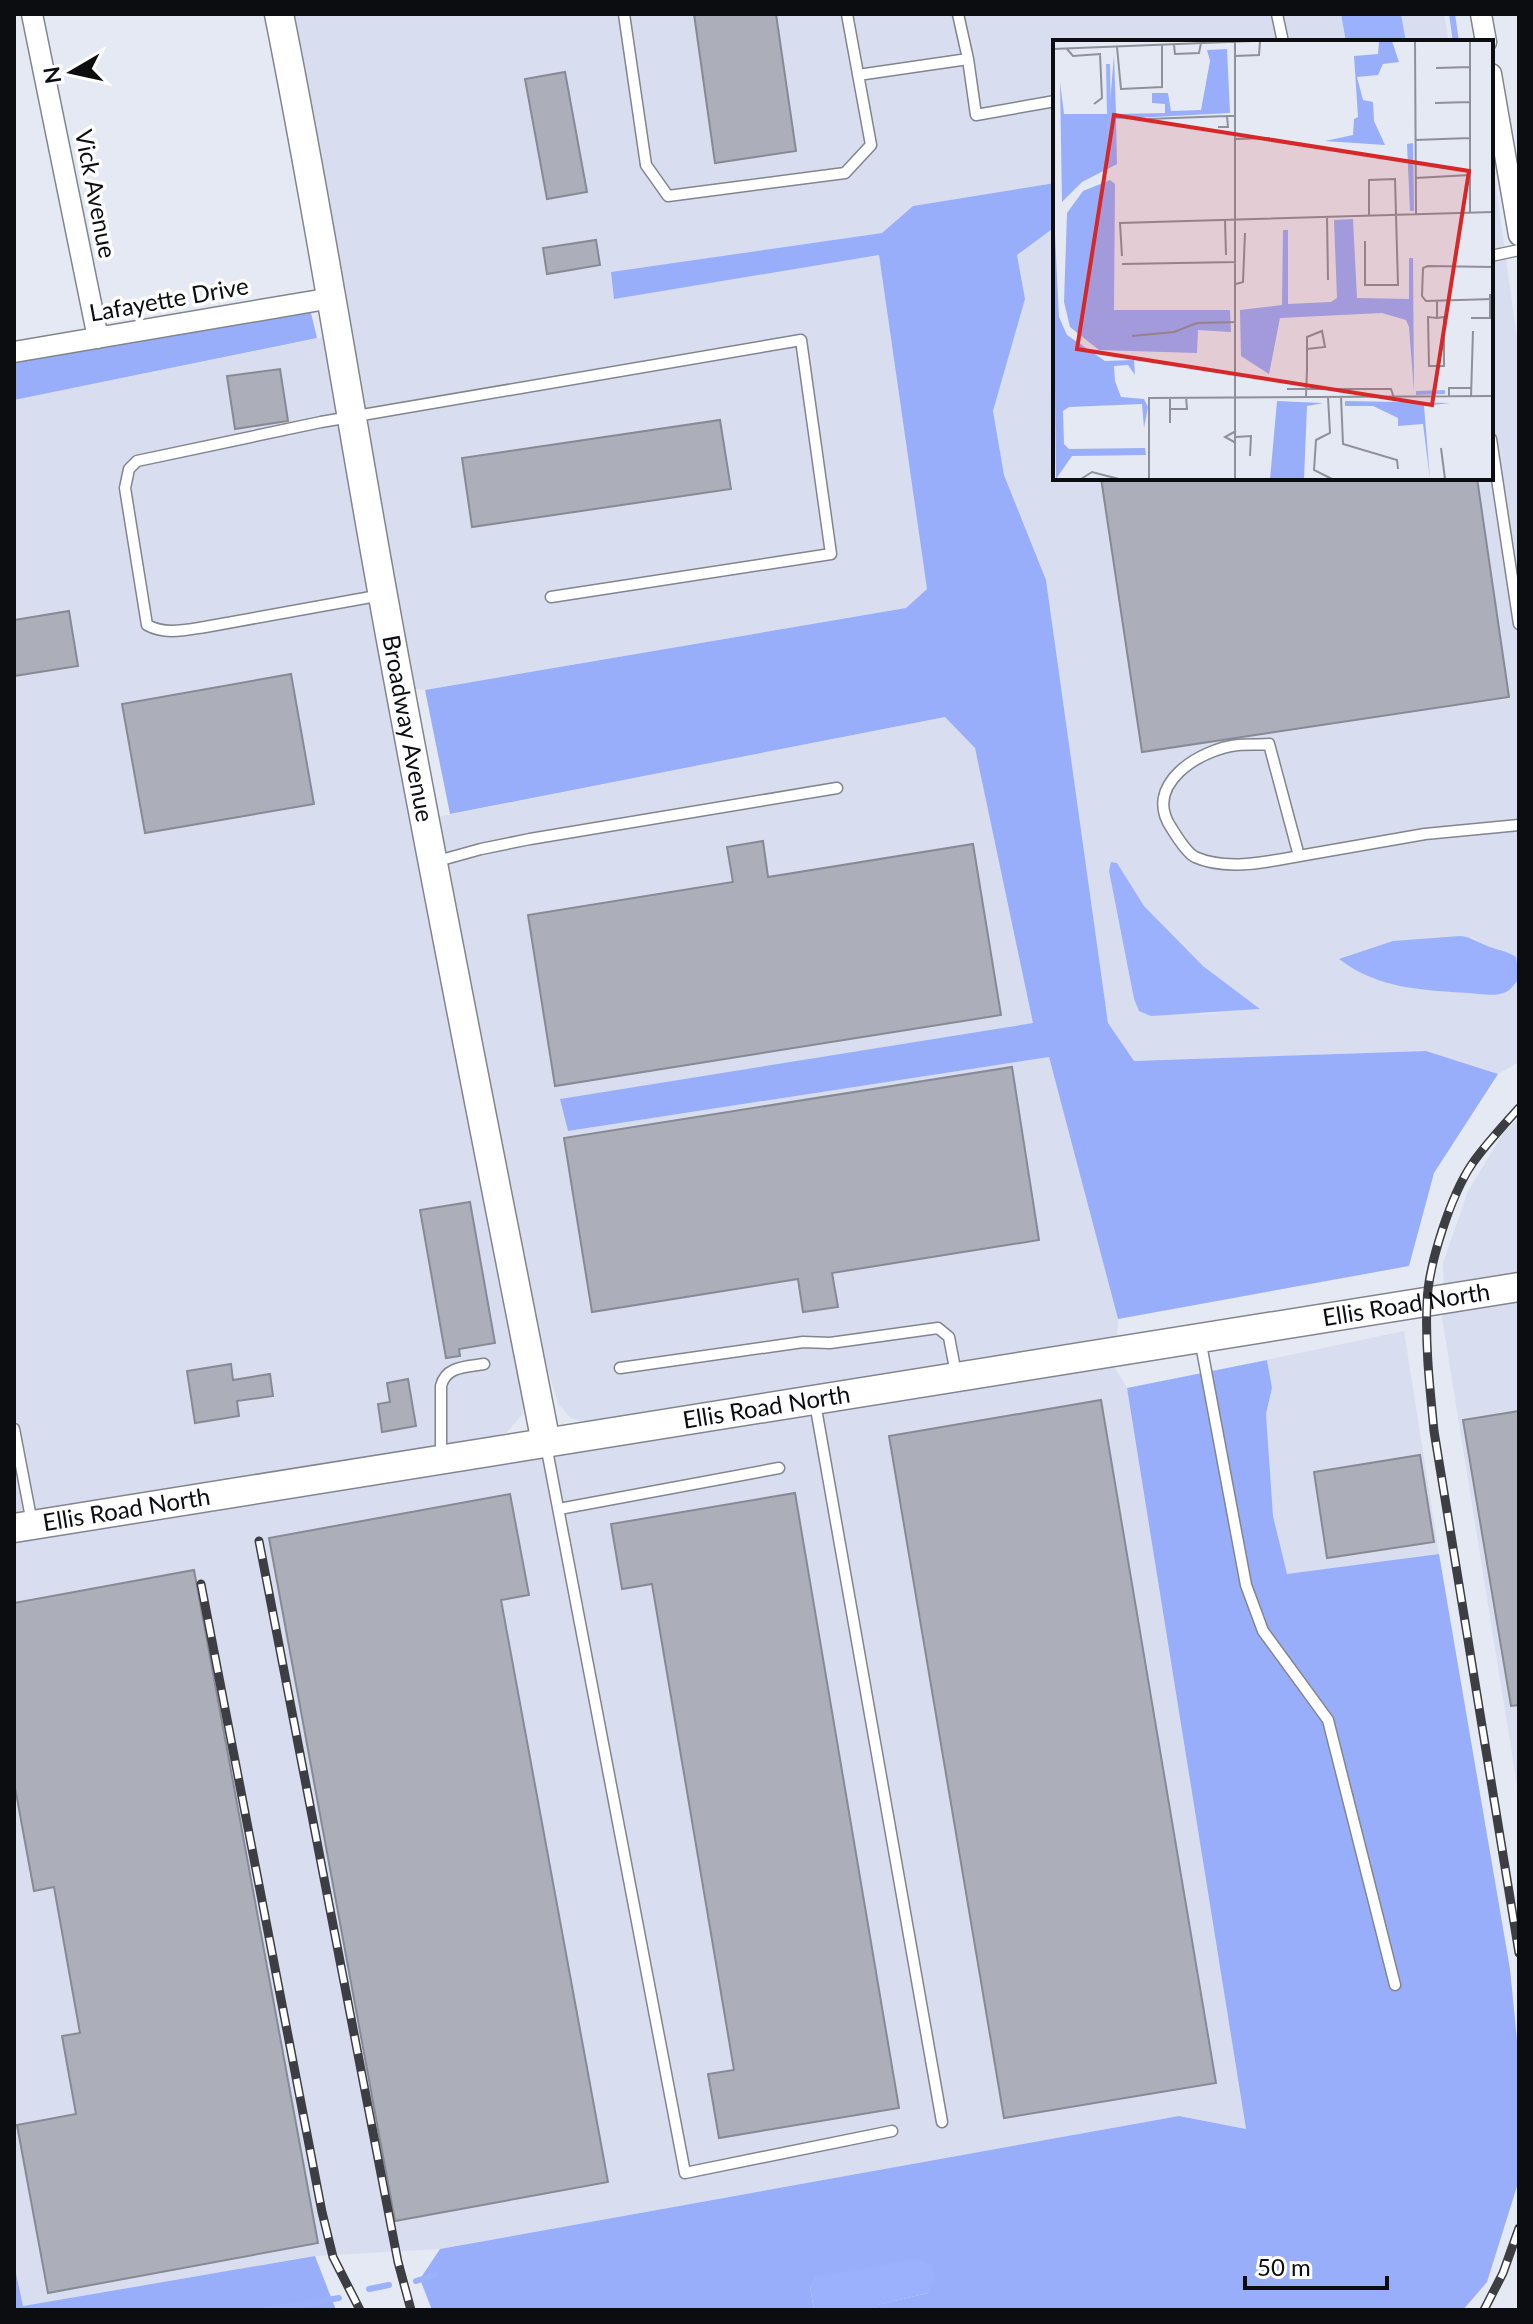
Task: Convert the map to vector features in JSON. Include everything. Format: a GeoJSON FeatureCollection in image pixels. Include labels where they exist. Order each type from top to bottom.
{"type":"FeatureCollection","features":[{"type":"Feature","properties":{"kind":"street","name":"Vick Avenue"},"geometry":{"type":"LineString","coordinates":[[32,14],[98,338]]}},
{"type":"Feature","properties":{"kind":"street","name":"Broadway Avenue"},"geometry":{"type":"LineString","coordinates":[[279,14],[432,863],[546,1443]]}},
{"type":"Feature","properties":{"kind":"street"},"geometry":{"type":"LineString","coordinates":[[1481,14],[1486,40]]}},
{"type":"Feature","properties":{"kind":"street"},"geometry":{"type":"LineString","coordinates":[[1493,86],[1519,235]]}},
{"type":"Feature","properties":{"kind":"street","name":"Lafayette Drive"},"geometry":{"type":"LineString","coordinates":[[14,352],[332,298]]}},
{"type":"Feature","properties":{"kind":"street","name":"Ellis Road North"},"geometry":{"type":"LineString","coordinates":[[23,1526],[1519,1287]]}},
{"type":"Feature","properties":{"kind":"lane"},"geometry":{"type":"LineString","coordinates":[[624,14],[646,165],[668,196],[845,173],[871,145],[847,14]]}},
{"type":"Feature","properties":{"kind":"lane"},"geometry":{"type":"LineString","coordinates":[[958,14],[976,115],[1053,101]]}},
{"type":"Feature","properties":{"kind":"lane"},"geometry":{"type":"LineString","coordinates":[[1277,14],[1283,40]]}},
{"type":"Feature","properties":{"kind":"lane"},"geometry":{"type":"LineString","coordinates":[[858,75],[968,59]]}},
{"type":"Feature","properties":{"kind":"lane"},"geometry":{"type":"LineString","coordinates":[[1493,256],[1519,250]]}},
{"type":"Feature","properties":{"kind":"lane"},"geometry":{"type":"LineString","coordinates":[[382,595],[178,631],[156,630],[147,625],[125,488],[129,469],[137,461],[321,422],[801,340],[831,554],[551,597]]}},
{"type":"Feature","properties":{"kind":"lane"},"geometry":{"type":"LineString","coordinates":[[1493,452],[1519,624]]}},
{"type":"Feature","properties":{"kind":"lane"},"geometry":{"type":"LineString","coordinates":[[1299,856],[1269,744],[1236,745],[1197,758],[1169,781],[1162,800],[1169,826],[1193,856],[1225,864],[1299,856],[1425,834],[1519,825]]}},
{"type":"Feature","properties":{"kind":"lane"},"geometry":{"type":"LineString","coordinates":[[432,863],[530,839],[837,788]]}},
{"type":"Feature","properties":{"kind":"lane"},"geometry":{"type":"LineString","coordinates":[[620,1368],[803,1342],[830,1343],[938,1328],[949,1337],[957,1376]]}},
{"type":"Feature","properties":{"kind":"lane"},"geometry":{"type":"LineString","coordinates":[[1200,1337],[1246,1585],[1263,1631],[1328,1720],[1395,1985]]}},
{"type":"Feature","properties":{"kind":"lane"},"geometry":{"type":"LineString","coordinates":[[441,1460],[443,1376],[455,1368],[484,1364]]}},
{"type":"Feature","properties":{"kind":"lane"},"geometry":{"type":"LineString","coordinates":[[814,1400],[942,2122]]}},
{"type":"Feature","properties":{"kind":"lane"},"geometry":{"type":"LineString","coordinates":[[14,1429],[23,1526]]}},
{"type":"Feature","properties":{"kind":"lane"},"geometry":{"type":"LineString","coordinates":[[546,1443],[685,2173],[892,2131]]}},
{"type":"Feature","properties":{"kind":"lane"},"geometry":{"type":"LineString","coordinates":[[559,1509],[779,1468]]}},
{"type":"Feature","properties":{"kind":"shaded area"},"geometry":{"type":"Polygon","coordinates":[[[288,14],[1341,14],[1346,40],[1053,40],[1053,183],[913,206],[882,233],[611,272],[615,298],[879,255],[927,589],[906,608],[425,690],[413,689],[288,14]]]}},
{"type":"Feature","properties":{"kind":"shaded area"},"geometry":{"type":"Polygon","coordinates":[[[1341,14],[1401,14],[1406,40],[1346,40],[1341,14]]]}},
{"type":"Feature","properties":{"kind":"shaded area"},"geometry":{"type":"Polygon","coordinates":[[[1401,14],[1444,14],[1449,40],[1406,40],[1401,14]]]}},
{"type":"Feature","properties":{"kind":"shaded area"},"geometry":{"type":"Polygon","coordinates":[[[1494,173],[1519,353],[1519,1062],[1498,1074],[1426,1051],[1133,1061],[1108,1023],[1046,580],[1004,475],[993,411],[1025,299],[1017,255],[1053,228],[1053,480],[1493,480],[1494,173]],[[1117,864],[1109,871],[1139,1011],[1203,1014],[1258,1009],[1203,966],[1144,906],[1117,864]],[[1472,937],[1380,982],[1506,951],[1485,946],[1472,937]]]}},
{"type":"Feature","properties":{"kind":"shaded area"},"geometry":{"type":"Polygon","coordinates":[[[1053,183],[1053,228],[1017,255],[1025,299],[993,411],[1004,475],[1046,580],[1108,1023],[1134,1061],[1426,1051],[1498,1074],[1434,1173],[1409,1266],[1118,1319],[1049,1057],[568,1131],[560,1099],[1033,1023],[975,748],[945,717],[450,814],[425,690],[906,608],[927,589],[879,255],[614,299],[611,272],[882,233],[913,206],[1053,183]]]}},
{"type":"Feature","properties":{"kind":"shaded area"},"geometry":{"type":"Polygon","coordinates":[[[299,309],[311,313],[317,338],[14,400],[14,361],[299,309]]]}},
{"type":"Feature","properties":{"kind":"shaded area"},"geometry":{"type":"Polygon","coordinates":[[[330,336],[525,1397],[522,1415],[507,1432],[494,1438],[14,1517],[14,400],[330,336]]]}},
{"type":"Feature","properties":{"kind":"shaded area"},"geometry":{"type":"Polygon","coordinates":[[[945,717],[975,747],[1034,1023],[561,1099],[568,1131],[1049,1057],[1118,1319],[1117,1340],[595,1425],[571,1418],[559,1405],[535,1333],[438,817],[945,717]]]}},
{"type":"Feature","properties":{"kind":"shaded area"},"geometry":{"type":"Polygon","coordinates":[[[1111,862],[1117,863],[1144,906],[1203,966],[1260,1009],[1151,1016],[1139,1011],[1109,871],[1111,862]]]}},
{"type":"Feature","properties":{"kind":"shaded area"},"geometry":{"type":"Polygon","coordinates":[[[1460,936],[1516,957],[1519,979],[1510,990],[1488,995],[1401,986],[1369,977],[1339,959],[1393,941],[1460,936]]]}},
{"type":"Feature","properties":{"kind":"shaded area"},"geometry":{"type":"Polygon","coordinates":[[[1519,1118],[1519,1275],[1444,1287],[1443,1263],[1468,1191],[1504,1132],[1519,1118]]]}},
{"type":"Feature","properties":{"kind":"shaded area"},"geometry":{"type":"Polygon","coordinates":[[[1519,1298],[1519,1798],[1441,1311],[1519,1298]]]}},
{"type":"Feature","properties":{"kind":"shaded area"},"geometry":{"type":"Polygon","coordinates":[[[1404,1331],[1439,1554],[1287,1575],[1273,1516],[1266,1414],[1272,1388],[1267,1360],[1404,1331]]]}},
{"type":"Feature","properties":{"kind":"shaded area"},"geometry":{"type":"Polygon","coordinates":[[[1267,1360],[1272,1388],[1266,1414],[1273,1516],[1287,1574],[1439,1554],[1510,1969],[1519,2060],[1519,2180],[1487,2282],[1463,2310],[875,2310],[877,2305],[928,2293],[810,2286],[814,2310],[432,2310],[420,2279],[440,2249],[1179,2116],[1246,2129],[1127,1388],[1267,1360]]]}},
{"type":"Feature","properties":{"kind":"shaded area"},"geometry":{"type":"Polygon","coordinates":[[[1112,1363],[1127,1388],[1246,2129],[1179,2116],[440,2249],[315,2256],[23,2306],[14,2264],[14,1543],[1112,1363]]]}},
{"type":"Feature","properties":{"kind":"shaded area"},"geometry":{"type":"Polygon","coordinates":[[[315,2256],[336,2310],[14,2310],[14,2264],[23,2306],[315,2256]]]}},
{"type":"Feature","properties":{"kind":"shaded area"},"geometry":{"type":"Polygon","coordinates":[[[916,2259],[931,2265],[934,2280],[928,2293],[878,2305],[875,2310],[814,2310],[810,2286],[815,2277],[916,2259]]]}},
{"type":"Feature","properties":{"kind":"building"},"geometry":{"type":"Polygon","coordinates":[[[694,14],[776,14],[796,151],[715,163],[694,14]]]}},
{"type":"Feature","properties":{"kind":"building"},"geometry":{"type":"Polygon","coordinates":[[[565,72],[587,192],[547,199],[525,79],[565,72]]]}},
{"type":"Feature","properties":{"kind":"building"},"geometry":{"type":"Polygon","coordinates":[[[596,240],[600,265],[547,274],[543,248],[596,240]]]}},
{"type":"Feature","properties":{"kind":"building"},"geometry":{"type":"Polygon","coordinates":[[[280,369],[288,421],[235,429],[227,376],[280,369]]]}},
{"type":"Feature","properties":{"kind":"building"},"geometry":{"type":"Polygon","coordinates":[[[720,420],[731,489],[472,527],[462,458],[720,420]]]}},
{"type":"Feature","properties":{"kind":"building"},"geometry":{"type":"Polygon","coordinates":[[[1101,480],[1477,480],[1509,697],[1142,752],[1101,480]]]}},
{"type":"Feature","properties":{"kind":"building"},"geometry":{"type":"Polygon","coordinates":[[[69,611],[78,666],[14,676],[14,620],[69,611]]]}},
{"type":"Feature","properties":{"kind":"building"},"geometry":{"type":"Polygon","coordinates":[[[291,674],[314,804],[145,833],[122,704],[291,674]]]}},
{"type":"Feature","properties":{"kind":"building"},"geometry":{"type":"Polygon","coordinates":[[[763,841],[768,877],[973,844],[1001,1015],[555,1086],[528,915],[733,882],[727,847],[763,841]]]}},
{"type":"Feature","properties":{"kind":"building"},"geometry":{"type":"Polygon","coordinates":[[[1012,1067],[1039,1240],[832,1273],[838,1307],[803,1312],[798,1279],[592,1312],[564,1138],[1012,1067]]]}},
{"type":"Feature","properties":{"kind":"building"},"geometry":{"type":"Polygon","coordinates":[[[470,1202],[495,1343],[459,1349],[460,1356],[446,1358],[420,1210],[470,1202]]]}},
{"type":"Feature","properties":{"kind":"building"},"geometry":{"type":"Polygon","coordinates":[[[231,1364],[233,1380],[270,1374],[273,1396],[237,1401],[239,1416],[195,1423],[187,1371],[231,1364]]]}},
{"type":"Feature","properties":{"kind":"building"},"geometry":{"type":"Polygon","coordinates":[[[408,1379],[416,1426],[382,1432],[378,1404],[390,1402],[387,1383],[408,1379]]]}},
{"type":"Feature","properties":{"kind":"building"},"geometry":{"type":"Polygon","coordinates":[[[1101,1400],[1216,2083],[1004,2118],[889,1436],[1101,1400]]]}},
{"type":"Feature","properties":{"kind":"building"},"geometry":{"type":"Polygon","coordinates":[[[1519,1411],[1519,1705],[1511,1706],[1463,1420],[1519,1411]]]}},
{"type":"Feature","properties":{"kind":"building"},"geometry":{"type":"Polygon","coordinates":[[[1420,1455],[1434,1542],[1327,1558],[1314,1472],[1420,1455]]]}},
{"type":"Feature","properties":{"kind":"building"},"geometry":{"type":"Polygon","coordinates":[[[795,1493],[899,2108],[719,2138],[708,2074],[734,2070],[652,1584],[622,1589],[611,1524],[795,1493]]]}},
{"type":"Feature","properties":{"kind":"building"},"geometry":{"type":"Polygon","coordinates":[[[510,1494],[529,1595],[501,1600],[608,2182],[395,2221],[269,1538],[510,1494]]]}},
{"type":"Feature","properties":{"kind":"building"},"geometry":{"type":"Polygon","coordinates":[[[194,1570],[318,2243],[48,2293],[17,2125],[76,2114],[62,2036],[80,2033],[54,1887],[34,1891],[14,1782],[14,1603],[194,1570]]]}},
{"type":"Feature","properties":{"kind":"waterway"},"geometry":{"type":"LineString","coordinates":[[1452,14],[1456,40]]}},
{"type":"Feature","properties":{"kind":"waterway"},"geometry":{"type":"LineString","coordinates":[[416,2281],[435,2275]]}},
{"type":"Feature","properties":{"kind":"waterway"},"geometry":{"type":"LineString","coordinates":[[369,2289],[389,2285]]}},
{"type":"Feature","properties":{"kind":"waterway"},"geometry":{"type":"LineString","coordinates":[[268,2310],[339,2298]]}},
{"type":"Feature","properties":{"kind":"railway"},"geometry":{"type":"LineString","coordinates":[[1519,1108],[1477,1157],[1456,1193],[1442,1231],[1428,1287],[1427,1319],[1434,1431],[1519,1953]]}},
{"type":"Feature","properties":{"kind":"railway"},"geometry":{"type":"LineString","coordinates":[[259,1541],[398,2262],[411,2310]]}},
{"type":"Feature","properties":{"kind":"railway"},"geometry":{"type":"LineString","coordinates":[[201,1584],[322,2212],[333,2257],[360,2310]]}},
{"type":"Feature","properties":{"kind":"railway"},"geometry":{"type":"LineString","coordinates":[[1484,2310],[1503,2273],[1519,2228]]}}]}
